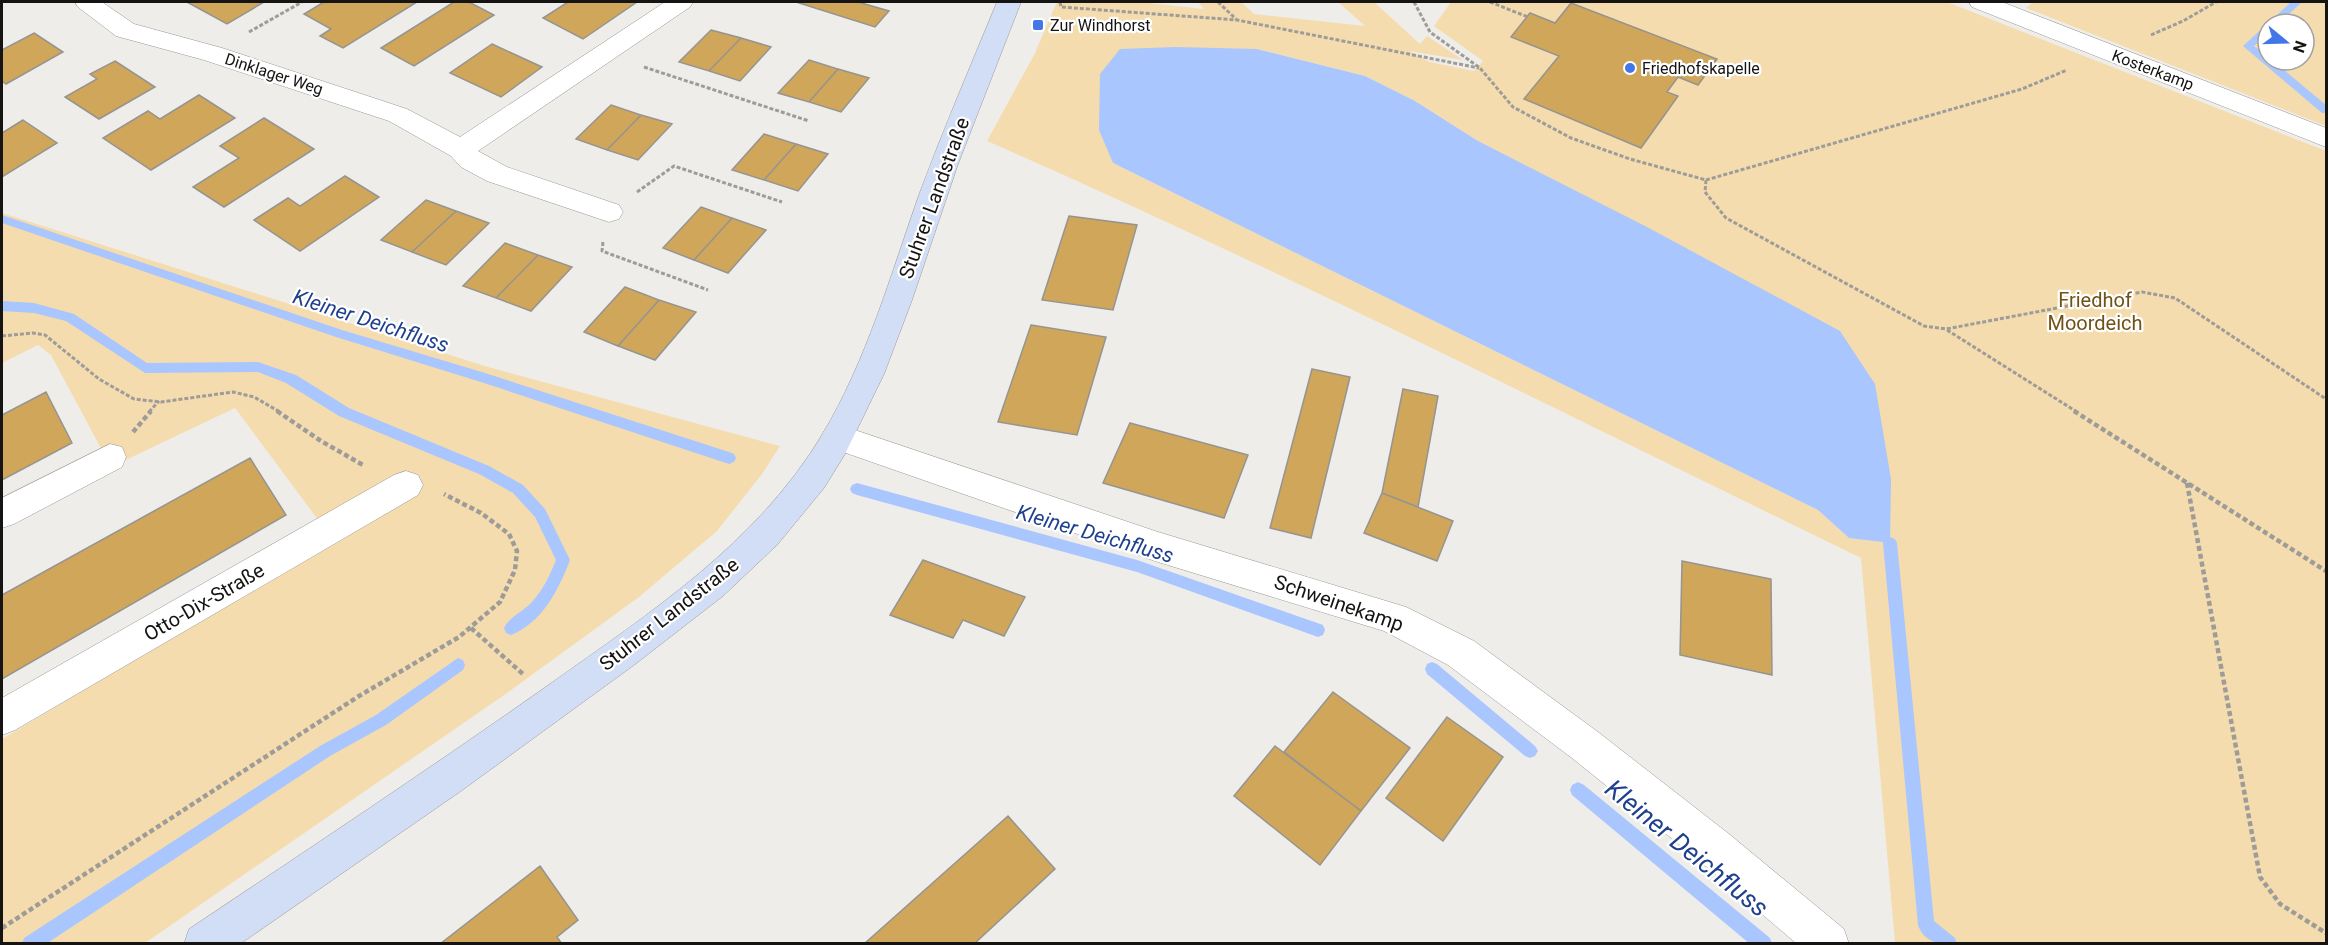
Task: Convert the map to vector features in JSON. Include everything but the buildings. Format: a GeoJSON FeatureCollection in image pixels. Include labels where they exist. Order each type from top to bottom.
{"type":"FeatureCollection","features":[{"type":"Feature","properties":{"kind":"main road","name":"Stuhrer Landstraße"},"geometry":{"type":"LineString","coordinates":[[204,944],[555,702],[681,609],[740,558],[774,524],[810,482],[854,404],[892,312],[940,177],[1009,2]]}},
{"type":"Feature","properties":{"kind":"street","name":"Dinklager Weg"},"geometry":{"type":"LineString","coordinates":[[87,2],[126,30],[213,54],[398,115],[461,150],[471,160],[497,174],[609,212]]}},
{"type":"Feature","properties":{"kind":"street"},"geometry":{"type":"LineString","coordinates":[[461,150],[681,2]]}},
{"type":"Feature","properties":{"kind":"street","name":"Kosterkamp"},"geometry":{"type":"LineString","coordinates":[[1981,2],[2326,138]]}},
{"type":"Feature","properties":{"kind":"street","name":"Schweinekamp"},"geometry":{"type":"LineString","coordinates":[[837,437],[1158,547],[1393,618],[1461,653],[1585,745],[1715,848],[1829,944]]}},
{"type":"Feature","properties":{"kind":"street"},"geometry":{"type":"LineString","coordinates":[[2,514],[110,457]]}},
{"type":"Feature","properties":{"kind":"street","name":"Otto-Dix-Straße"},"geometry":{"type":"LineString","coordinates":[[2,718],[406,485]]}},
{"type":"Feature","properties":{"kind":"path"},"geometry":{"type":"LineString","coordinates":[[213,54],[302,2]]}},
{"type":"Feature","properties":{"kind":"path"},"geometry":{"type":"LineString","coordinates":[[1060,2],[1061,7],[1237,20],[1480,68]]}},
{"type":"Feature","properties":{"kind":"path"},"geometry":{"type":"LineString","coordinates":[[1218,2],[1237,20]]}},
{"type":"Feature","properties":{"kind":"path"},"geometry":{"type":"LineString","coordinates":[[1414,2],[1430,32],[1480,68],[1513,107],[1571,138],[1630,159],[1706,180],[2022,89],[2183,21],[2216,2]]}},
{"type":"Feature","properties":{"kind":"path"},"geometry":{"type":"LineString","coordinates":[[1490,2],[1528,17]]}},
{"type":"Feature","properties":{"kind":"path"},"geometry":{"type":"LineString","coordinates":[[602,54],[809,121]]}},
{"type":"Feature","properties":{"kind":"path"},"geometry":{"type":"LineString","coordinates":[[708,290],[602,251],[609,212],[674,166],[782,202]]}},
{"type":"Feature","properties":{"kind":"path"},"geometry":{"type":"LineString","coordinates":[[1706,180],[1705,192],[1726,218],[1924,326],[1946,329],[2142,292],[2160,294],[2175,298],[2187,305],[2326,399]]}},
{"type":"Feature","properties":{"kind":"path"},"geometry":{"type":"LineString","coordinates":[[1946,329],[2326,572]]}},
{"type":"Feature","properties":{"kind":"path"},"geometry":{"type":"LineString","coordinates":[[2,336],[33,333],[45,335],[110,387],[135,400],[159,401],[227,391],[246,394],[260,400],[317,439],[361,464],[406,485],[452,496],[481,513],[509,534],[516,551],[515,570],[500,602],[471,628],[359,696],[2,928]]}},
{"type":"Feature","properties":{"kind":"path"},"geometry":{"type":"LineString","coordinates":[[2187,483],[2260,877],[2280,904],[2326,933]]}},
{"type":"Feature","properties":{"kind":"path"},"geometry":{"type":"LineString","coordinates":[[471,628],[555,702]]}},
{"type":"Feature","properties":{"kind":"green space","name":"Friedhof Moordeich"},"geometry":{"type":"Polygon","coordinates":[[[1057,2],[1139,2],[1204,9],[1198,2],[1241,2],[1254,14],[1365,26],[1338,2],[1374,2],[1420,44],[1427,36],[1463,60],[1409,51],[1430,62],[1474,71],[1483,61],[1434,26],[1451,2],[1947,2],[2326,151],[2326,943],[1895,943],[1861,558],[1317,293],[1098,190],[987,141],[1034,55],[1057,2]],[[1257,49],[1113,163],[1818,510],[1849,538],[1890,543],[1890,531],[1478,141],[1415,101],[1365,76],[1257,49]]]}},
{"type":"Feature","properties":{"kind":"green space"},"geometry":{"type":"Polygon","coordinates":[[[2033,2],[2326,2],[2326,126],[2026,8],[2033,2]]]}},
{"type":"Feature","properties":{"kind":"green space"},"geometry":{"type":"Polygon","coordinates":[[[2,213],[488,367],[780,446],[762,474],[717,531],[639,597],[507,693],[145,943],[2,943],[2,739],[385,510],[319,521],[235,408],[111,467],[51,355],[38,345],[2,363],[2,213]]]}},
{"type":"Feature","properties":{"kind":"water"},"geometry":{"type":"Polygon","coordinates":[[[1175,47],[1257,49],[1365,76],[1415,101],[1478,141],[1647,227],[1840,331],[1875,384],[1891,479],[1890,543],[1849,538],[1818,510],[1113,163],[1099,130],[1100,74],[1120,49],[1175,47]]]}},
{"type":"Feature","properties":{"kind":"waterway"},"geometry":{"type":"LineString","coordinates":[[2286,12],[2297,2]]}},
{"type":"Feature","properties":{"kind":"waterway"},"geometry":{"type":"LineString","coordinates":[[2256,39],[2248,46],[2256,53]]}},
{"type":"Feature","properties":{"kind":"waterway"},"geometry":{"type":"LineString","coordinates":[[2280,72],[2326,110]]}},
{"type":"Feature","properties":{"kind":"waterway","name":"Kleiner Deichfluss"},"geometry":{"type":"LineString","coordinates":[[2,219],[340,334],[485,378],[729,458]]}},
{"type":"Feature","properties":{"kind":"waterway"},"geometry":{"type":"LineString","coordinates":[[2,306],[34,308],[70,317],[145,368],[258,367],[291,379],[344,412],[484,470],[518,489],[540,513],[563,560],[554,582],[543,599],[511,628]]}},
{"type":"Feature","properties":{"kind":"waterway","name":"Kleiner Deichfluss"},"geometry":{"type":"LineString","coordinates":[[857,489],[1137,566],[1318,630]]}},
{"type":"Feature","properties":{"kind":"waterway"},"geometry":{"type":"LineString","coordinates":[[1890,543],[1926,925],[1949,944]]}},
{"type":"Feature","properties":{"kind":"waterway"},"geometry":{"type":"LineString","coordinates":[[30,944],[325,751],[381,720],[458,665]]}},
{"type":"Feature","properties":{"kind":"waterway","name":"Kleiner Deichfluss"},"geometry":{"type":"LineString","coordinates":[[1432,669],[1530,751]]}},
{"type":"Feature","properties":{"kind":"waterway","name":"Kleiner Deichfluss"},"geometry":{"type":"LineString","coordinates":[[1578,790],[1764,944]]}},
{"type":"Feature","properties":{"kind":"place","name":"Zur Windhorst"},"geometry":{"type":"Point","coordinates":[1038,25]}},
{"type":"Feature","properties":{"kind":"place","name":"Friedhofskapelle"},"geometry":{"type":"Point","coordinates":[1630,68]}}]}
